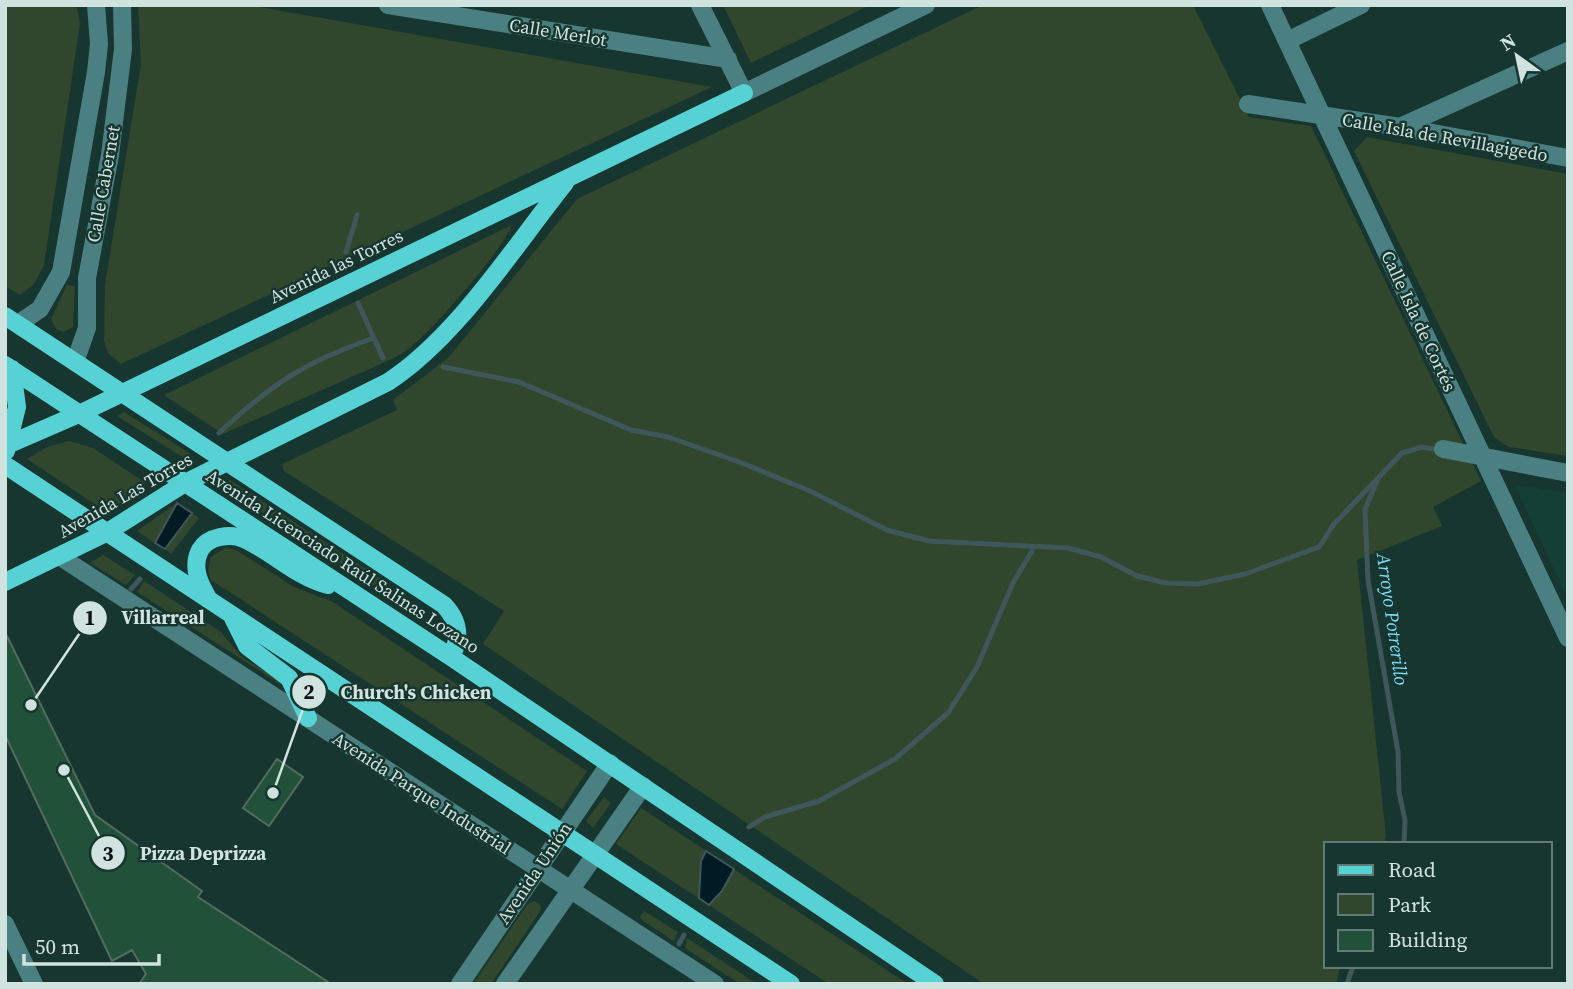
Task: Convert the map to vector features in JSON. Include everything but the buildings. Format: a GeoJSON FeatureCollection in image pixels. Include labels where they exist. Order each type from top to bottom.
{"type":"FeatureCollection","features":[{"type":"Feature","properties":{"kind":"main road","name":"Avenida las Torres"},"geometry":{"type":"LineString","coordinates":[[122,393],[744,93]]}},
{"type":"Feature","properties":{"kind":"main road","name":"Avenida las Torres"},"geometry":{"type":"LineString","coordinates":[[227,462],[388,382],[418,362],[453,324],[569,178]]}},
{"type":"Feature","properties":{"kind":"main road"},"geometry":{"type":"LineString","coordinates":[[12,320],[444,605],[457,626],[457,640],[451,657]]}},
{"type":"Feature","properties":{"kind":"main road"},"geometry":{"type":"LineString","coordinates":[[6,448],[17,407],[9,367]]}},
{"type":"Feature","properties":{"kind":"main road","name":"Avenida Licenciado Raúl Salinas Lozano"},"geometry":{"type":"LineString","coordinates":[[9,367],[451,657],[935,984]]}},
{"type":"Feature","properties":{"kind":"main road"},"geometry":{"type":"LineString","coordinates":[[6,448],[122,393]]}},
{"type":"Feature","properties":{"kind":"main road","name":"Avenida Las Torres"},"geometry":{"type":"LineString","coordinates":[[5,582],[106,533],[185,483],[227,462]]}},
{"type":"Feature","properties":{"kind":"main road"},"geometry":{"type":"LineString","coordinates":[[5,465],[790,984]]}},
{"type":"Feature","properties":{"kind":"main road"},"geometry":{"type":"LineString","coordinates":[[209,600],[199,582],[195,565],[197,556],[204,544],[210,540],[231,536],[243,538],[290,569],[320,583],[352,592]]}},
{"type":"Feature","properties":{"kind":"main road"},"geometry":{"type":"LineString","coordinates":[[232,616],[247,646],[289,678],[308,718]]}},
{"type":"Feature","properties":{"kind":"street","name":"Calle Cabernet"},"geometry":{"type":"LineString","coordinates":[[12,320],[40,309],[61,272],[96,72],[99,44],[96,5]]}},
{"type":"Feature","properties":{"kind":"street","name":"Calle Cabernet"},"geometry":{"type":"LineString","coordinates":[[75,362],[87,328],[86,278],[111,141],[123,49],[122,5]]}},
{"type":"Feature","properties":{"kind":"street","name":"Calle Merlot"},"geometry":{"type":"LineString","coordinates":[[388,5],[728,59]]}},
{"type":"Feature","properties":{"kind":"street"},"geometry":{"type":"LineString","coordinates":[[700,5],[744,93],[926,5]]}},
{"type":"Feature","properties":{"kind":"street","name":"Calle Isla de Cortés"},"geometry":{"type":"LineString","coordinates":[[1270,5],[1568,638]]}},
{"type":"Feature","properties":{"kind":"street"},"geometry":{"type":"LineString","coordinates":[[1287,41],[1361,5]]}},
{"type":"Feature","properties":{"kind":"street"},"geometry":{"type":"LineString","coordinates":[[1400,127],[1568,51]]}},
{"type":"Feature","properties":{"kind":"street","name":"Calle Isla de Revillagigedo"},"geometry":{"type":"LineString","coordinates":[[1248,104],[1400,127],[1568,158]]}},
{"type":"Feature","properties":{"kind":"street"},"geometry":{"type":"LineString","coordinates":[[61,272],[86,278]]}},
{"type":"Feature","properties":{"kind":"street"},"geometry":{"type":"LineString","coordinates":[[1443,449],[1568,473]]}},
{"type":"Feature","properties":{"kind":"street","name":"Avenida Parque Industrial"},"geometry":{"type":"LineString","coordinates":[[59,556],[715,984]]}},
{"type":"Feature","properties":{"kind":"street","name":"Avenida Unión"},"geometry":{"type":"LineString","coordinates":[[460,984],[610,764]]}},
{"type":"Feature","properties":{"kind":"street"},"geometry":{"type":"LineString","coordinates":[[505,984],[643,786]]}},
{"type":"Feature","properties":{"kind":"street"},"geometry":{"type":"LineString","coordinates":[[5,925],[10,947],[34,984]]}},
{"type":"Feature","properties":{"kind":"shaded area"},"geometry":{"type":"Polygon","coordinates":[[[1518,485],[1568,493],[1568,599],[1516,488],[1518,485]]]}},
{"type":"Feature","properties":{"kind":"green space"},"geometry":{"type":"Polygon","coordinates":[[[5,5],[76,5],[80,23],[44,265],[34,284],[20,295],[5,286],[5,5]]]}},
{"type":"Feature","properties":{"kind":"green space"},"geometry":{"type":"Polygon","coordinates":[[[138,5],[249,5],[712,87],[121,364],[108,353],[104,341],[105,285],[141,64],[138,5]]]}},
{"type":"Feature","properties":{"kind":"green space"},"geometry":{"type":"Polygon","coordinates":[[[723,5],[870,5],[751,63],[723,5]]]}},
{"type":"Feature","properties":{"kind":"green space"},"geometry":{"type":"Polygon","coordinates":[[[983,5],[1193,5],[1249,117],[1311,126],[1481,481],[1433,507],[1442,526],[1357,560],[1386,836],[1384,842],[1324,842],[1324,968],[1340,968],[1336,984],[984,984],[483,644],[504,611],[284,471],[282,464],[397,410],[393,400],[449,357],[577,199],[983,5]]]}},
{"type":"Feature","properties":{"kind":"green space"},"geometry":{"type":"Polygon","coordinates":[[[1367,137],[1568,174],[1568,456],[1509,447],[1494,437],[1354,151],[1367,137]]]}},
{"type":"Feature","properties":{"kind":"green space"},"geometry":{"type":"Polygon","coordinates":[[[512,225],[495,253],[448,310],[418,341],[395,357],[223,434],[164,395],[512,225]]]}},
{"type":"Feature","properties":{"kind":"green space"},"geometry":{"type":"Polygon","coordinates":[[[67,285],[75,286],[73,327],[63,332],[56,329],[51,319],[67,285]]]}},
{"type":"Feature","properties":{"kind":"green space"},"geometry":{"type":"Polygon","coordinates":[[[124,412],[191,454],[184,458],[117,416],[124,412]]]}},
{"type":"Feature","properties":{"kind":"green space"},"geometry":{"type":"Polygon","coordinates":[[[69,441],[93,448],[144,482],[145,487],[114,511],[105,511],[27,459],[47,447],[69,441]]]}},
{"type":"Feature","properties":{"kind":"green space"},"geometry":{"type":"Polygon","coordinates":[[[230,480],[389,584],[390,590],[383,592],[226,489],[225,482],[230,480]]]}},
{"type":"Feature","properties":{"kind":"green space"},"geometry":{"type":"Polygon","coordinates":[[[177,503],[155,543],[137,531],[177,503]]]}},
{"type":"Feature","properties":{"kind":"green space"},"geometry":{"type":"Polygon","coordinates":[[[192,513],[199,518],[171,554],[165,549],[192,513]]]}},
{"type":"Feature","properties":{"kind":"green space"},"geometry":{"type":"Polygon","coordinates":[[[225,548],[236,550],[294,587],[331,601],[587,771],[562,809],[211,580],[208,570],[211,557],[225,548]]]}},
{"type":"Feature","properties":{"kind":"green space"},"geometry":{"type":"Polygon","coordinates":[[[103,555],[135,575],[126,585],[90,563],[103,555]]]}},
{"type":"Feature","properties":{"kind":"green space"},"geometry":{"type":"Polygon","coordinates":[[[144,581],[221,632],[242,657],[282,682],[280,684],[137,592],[144,581]]]}},
{"type":"Feature","properties":{"kind":"green space"},"geometry":{"type":"Polygon","coordinates":[[[604,797],[611,803],[593,828],[586,821],[604,797]]]}},
{"type":"Feature","properties":{"kind":"green space"},"geometry":{"type":"Polygon","coordinates":[[[641,808],[908,984],[829,984],[616,844],[641,808]]]}},
{"type":"Feature","properties":{"kind":"green space"},"geometry":{"type":"Polygon","coordinates":[[[534,901],[540,904],[541,910],[491,984],[473,984],[527,905],[534,901]]]}},
{"type":"Feature","properties":{"kind":"green space"},"geometry":{"type":"Polygon","coordinates":[[[644,911],[678,932],[674,941],[643,921],[640,917],[644,911]]]}},
{"type":"Feature","properties":{"kind":"green space"},"geometry":{"type":"Polygon","coordinates":[[[687,938],[757,984],[740,984],[685,948],[687,938]]]}},
{"type":"Feature","properties":{"kind":"water"},"geometry":{"type":"Polygon","coordinates":[[[177,503],[192,513],[165,549],[155,543],[177,503]]]}},
{"type":"Feature","properties":{"kind":"water"},"geometry":{"type":"Polygon","coordinates":[[[706,851],[734,869],[722,891],[709,905],[699,898],[701,861],[706,851]]]}},
{"type":"Feature","properties":{"kind":"waterway"},"geometry":{"type":"LineString","coordinates":[[346,252],[357,215]]}},
{"type":"Feature","properties":{"kind":"waterway"},"geometry":{"type":"LineString","coordinates":[[358,303],[383,358]]}},
{"type":"Feature","properties":{"kind":"waterway"},"geometry":{"type":"LineString","coordinates":[[219,433],[273,387],[309,365],[374,338]]}},
{"type":"Feature","properties":{"kind":"waterway"},"geometry":{"type":"LineString","coordinates":[[443,367],[519,382],[631,430],[668,437],[742,463],[810,491],[887,530],[929,541],[1068,548],[1101,557],[1137,576],[1166,583],[1198,584],[1245,574],[1319,547],[1334,524],[1379,477]]}},
{"type":"Feature","properties":{"kind":"waterway","name":"Arroyo Potrerillo"},"geometry":{"type":"LineString","coordinates":[[1404,842],[1405,820],[1399,792],[1398,752],[1368,580],[1365,509],[1379,477],[1402,453],[1422,447],[1439,450]]}},
{"type":"Feature","properties":{"kind":"waterway"},"geometry":{"type":"LineString","coordinates":[[749,827],[765,817],[819,801],[895,759],[948,713],[977,667],[1013,583],[1032,551]]}},
{"type":"Feature","properties":{"kind":"waterway"},"geometry":{"type":"LineString","coordinates":[[131,589],[140,579]]}},
{"type":"Feature","properties":{"kind":"waterway"},"geometry":{"type":"LineString","coordinates":[[679,944],[684,935]]}},
{"type":"Feature","properties":{"kind":"waterway","name":"Arroyo Potrerillo"},"geometry":{"type":"LineString","coordinates":[[1347,984],[1352,968]]}},
{"type":"Feature","properties":{"kind":"place","name":"Villarreal"},"geometry":{"type":"Point","coordinates":[31,705]}},
{"type":"Feature","properties":{"kind":"place","name":"Pizza Deprizza"},"geometry":{"type":"Point","coordinates":[64,770]}},
{"type":"Feature","properties":{"kind":"place","name":"Church's Chicken"},"geometry":{"type":"Point","coordinates":[273,793]}}]}
